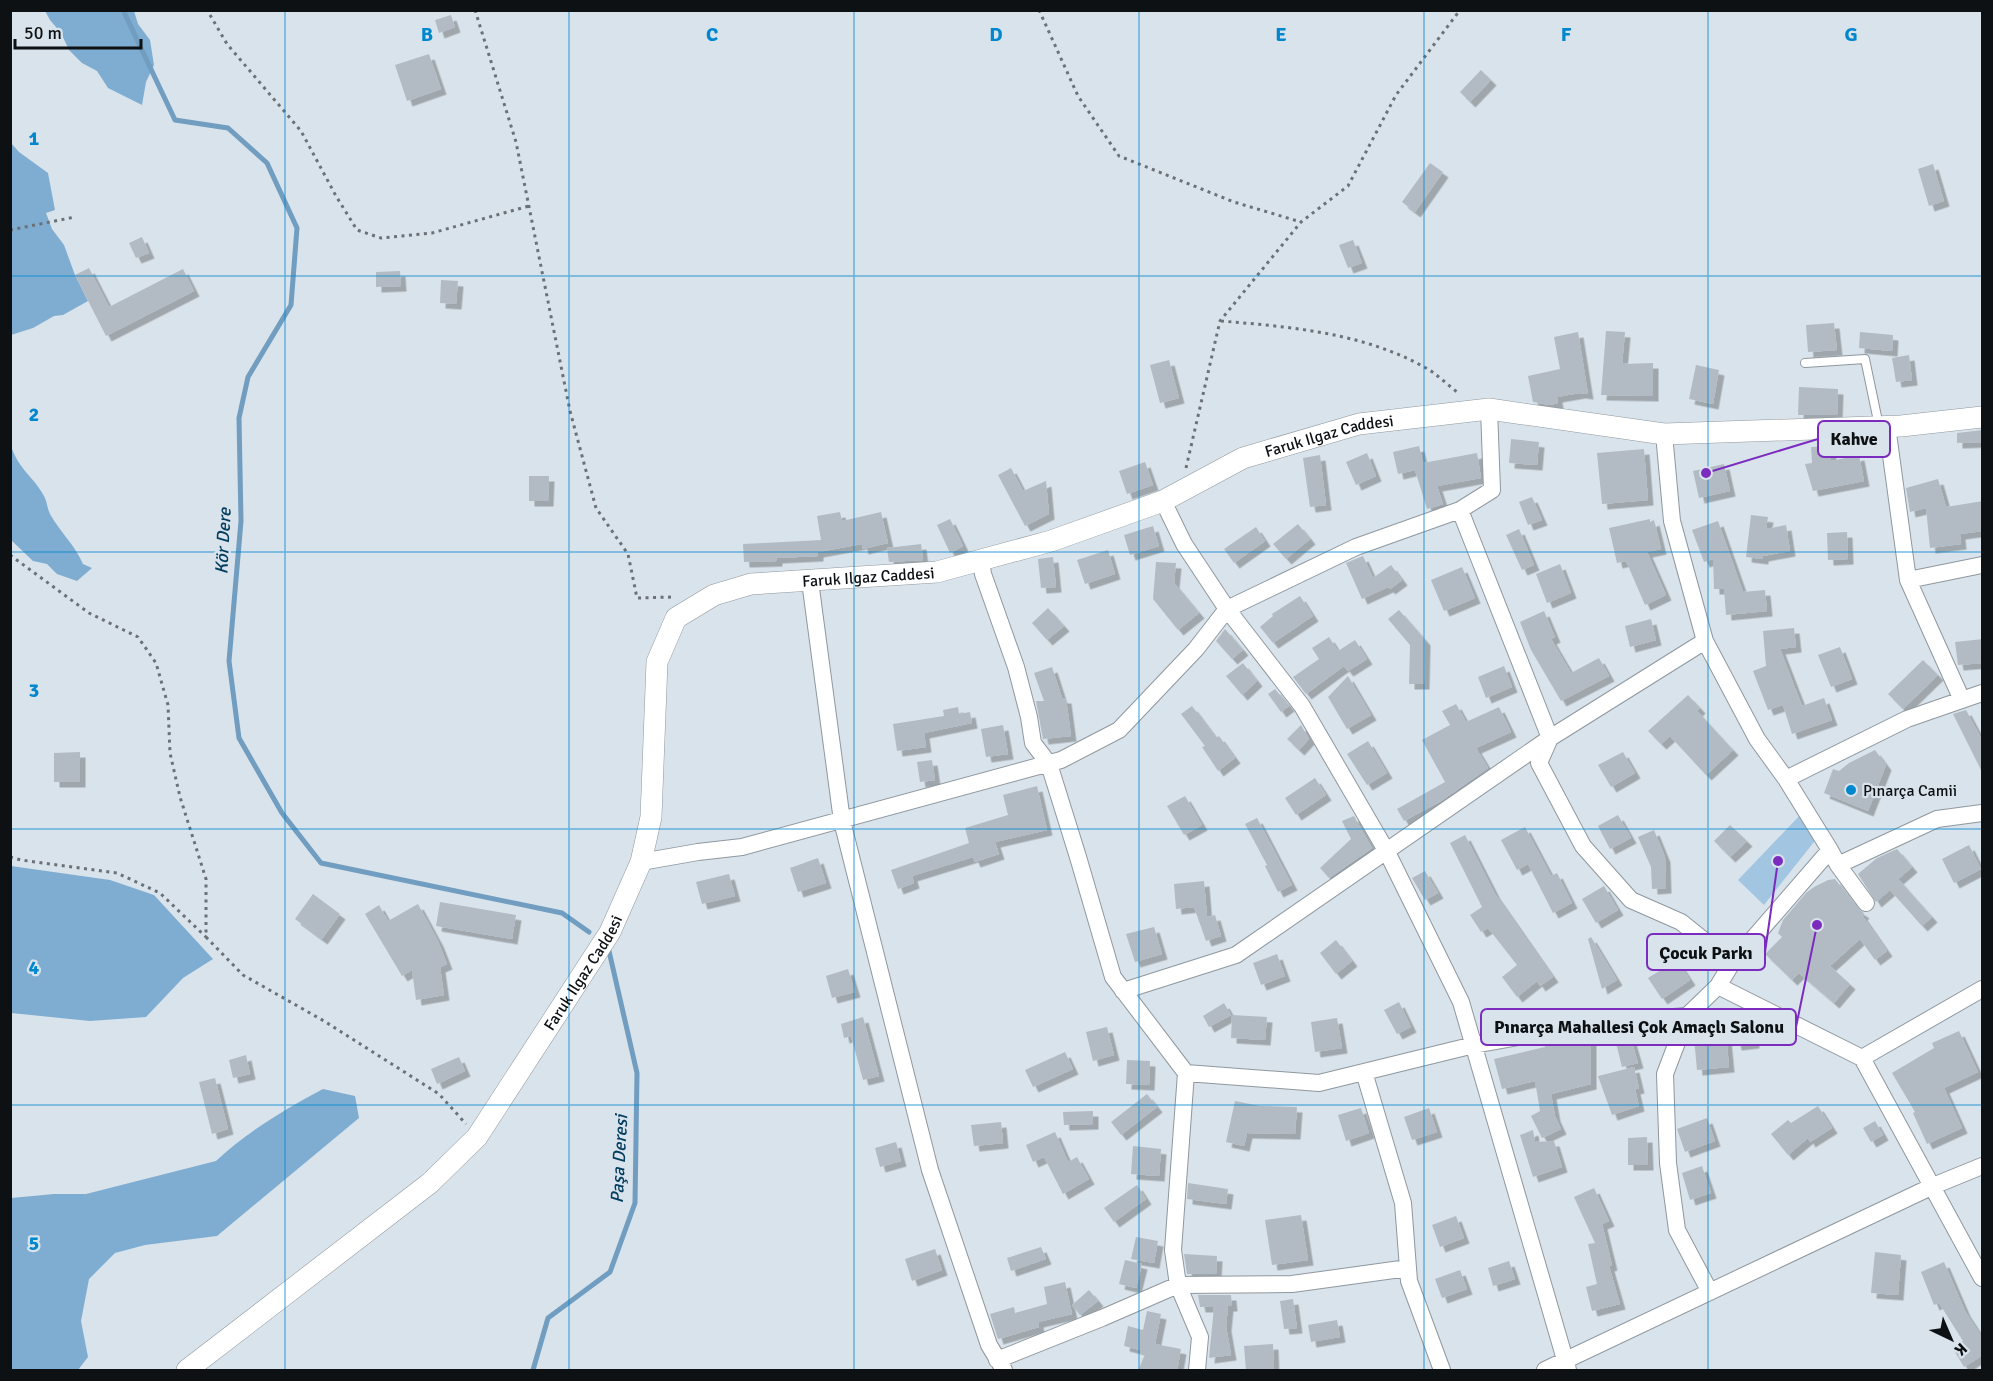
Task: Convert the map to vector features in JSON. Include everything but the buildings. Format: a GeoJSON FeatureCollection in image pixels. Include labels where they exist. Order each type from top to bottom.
{"type":"FeatureCollection","features":[{"type":"Feature","properties":{"kind":"street","name":"Faruk Ilgaz Caddesi"},"geometry":{"type":"LineString","coordinates":[[188,1371],[430,1183],[477,1137],[610,932],[641,862],[651,817],[657,662],[676,618],[714,595],[751,584],[937,572],[1051,541],[1162,501],[1243,458],[1359,424],[1484,410],[1664,434],[1883,426],[1983,417]]}},
{"type":"Feature","properties":{"kind":"street"},"geometry":{"type":"LineString","coordinates":[[641,862],[742,847],[1049,764],[1119,730],[1196,649],[1227,609],[1356,547],[1460,510],[1492,490],[1484,410]]}},
{"type":"Feature","properties":{"kind":"street"},"geometry":{"type":"LineString","coordinates":[[1883,426],[1908,580],[1962,700]]}},
{"type":"Feature","properties":{"kind":"street"},"geometry":{"type":"LineString","coordinates":[[1664,434],[1672,521],[1705,641],[1757,739],[1786,779],[1838,866],[1866,903]]}},
{"type":"Feature","properties":{"kind":"street"},"geometry":{"type":"LineString","coordinates":[[1162,501],[1184,544],[1227,609],[1302,706],[1387,852],[1461,1002],[1567,1366]]}},
{"type":"Feature","properties":{"kind":"street"},"geometry":{"type":"LineString","coordinates":[[1460,510],[1550,738],[1539,763],[1583,846],[1631,900],[1681,922],[1732,963]]}},
{"type":"Feature","properties":{"kind":"street"},"geometry":{"type":"LineString","coordinates":[[981,560],[983,574],[1016,667],[1033,743],[1049,764],[1113,977],[1186,1073],[1173,1250],[1178,1285],[1200,1337],[1197,1371]]}},
{"type":"Feature","properties":{"kind":"street"},"geometry":{"type":"LineString","coordinates":[[1908,580],[1983,565]]}},
{"type":"Feature","properties":{"kind":"street"},"geometry":{"type":"LineString","coordinates":[[810,581],[842,821],[930,1170],[989,1345],[1000,1365],[1178,1285],[1293,1284],[1408,1268]]}},
{"type":"Feature","properties":{"kind":"street"},"geometry":{"type":"LineString","coordinates":[[1123,991],[1236,955],[1550,738],[1705,641]]}},
{"type":"Feature","properties":{"kind":"street"},"geometry":{"type":"LineString","coordinates":[[1786,779],[1907,719],[1983,693]]}},
{"type":"Feature","properties":{"kind":"street"},"geometry":{"type":"LineString","coordinates":[[1838,866],[1937,819],[1983,813]]}},
{"type":"Feature","properties":{"kind":"street"},"geometry":{"type":"LineString","coordinates":[[1710,1292],[1677,1230],[1668,1163],[1665,1074],[1687,1016],[1718,987],[1732,963],[1830,850]]}},
{"type":"Feature","properties":{"kind":"street"},"geometry":{"type":"LineString","coordinates":[[1718,987],[1862,1058],[1983,1278]]}},
{"type":"Feature","properties":{"kind":"street"},"geometry":{"type":"LineString","coordinates":[[1862,1058],[1983,990]]}},
{"type":"Feature","properties":{"kind":"street"},"geometry":{"type":"LineString","coordinates":[[1186,1073],[1319,1083],[1474,1045],[1596,1023],[1687,1016]]}},
{"type":"Feature","properties":{"kind":"street"},"geometry":{"type":"LineString","coordinates":[[1364,1072],[1403,1203],[1410,1281],[1442,1371]]}},
{"type":"Feature","properties":{"kind":"street"},"geometry":{"type":"LineString","coordinates":[[1545,1371],[1567,1366],[1710,1292],[1933,1186],[1983,1166]]}},
{"type":"Feature","properties":{"kind":"lane"},"geometry":{"type":"LineString","coordinates":[[1805,363],[1865,360],[1883,426]]}},
{"type":"Feature","properties":{"kind":"path"},"geometry":{"type":"LineString","coordinates":[[475,10],[516,142],[570,411],[596,508],[628,554],[638,598],[681,596]]}},
{"type":"Feature","properties":{"kind":"path"},"geometry":{"type":"LineString","coordinates":[[1039,10],[1078,96],[1119,156],[1234,202],[1301,222]]}},
{"type":"Feature","properties":{"kind":"path"},"geometry":{"type":"LineString","coordinates":[[1181,491],[1220,321],[1301,222],[1348,186],[1396,95],[1460,10]]}},
{"type":"Feature","properties":{"kind":"path"},"geometry":{"type":"LineString","coordinates":[[210,15],[227,44],[301,131],[357,230],[381,238],[432,232],[529,206]]}},
{"type":"Feature","properties":{"kind":"path"},"geometry":{"type":"LineString","coordinates":[[10,230],[75,217]]}},
{"type":"Feature","properties":{"kind":"path"},"geometry":{"type":"LineString","coordinates":[[1220,321],[1304,328],[1402,356],[1432,372],[1484,410]]}},
{"type":"Feature","properties":{"kind":"path"},"geometry":{"type":"LineString","coordinates":[[10,555],[89,613],[138,637],[156,663],[168,705],[170,753],[180,797],[206,879],[206,937]]}},
{"type":"Feature","properties":{"kind":"path"},"geometry":{"type":"LineString","coordinates":[[10,857],[117,873],[160,893],[243,975],[324,1021],[440,1095],[477,1137]]}},
{"type":"Feature","properties":{"kind":"shaded area"},"geometry":{"type":"Polygon","coordinates":[[[45,11],[134,11],[138,24],[150,40],[154,65],[146,82],[142,105],[108,88],[97,71],[82,63],[69,50],[61,33],[45,11]]]}},
{"type":"Feature","properties":{"kind":"shaded area"},"geometry":{"type":"Polygon","coordinates":[[[11,143],[19,152],[48,173],[55,210],[46,213],[52,229],[64,245],[88,301],[63,315],[54,316],[33,328],[11,335],[11,143]]]}},
{"type":"Feature","properties":{"kind":"shaded area"},"geometry":{"type":"Polygon","coordinates":[[[11,446],[18,461],[44,496],[54,521],[83,564],[92,568],[77,581],[57,574],[47,564],[33,561],[11,540],[11,446]]]}},
{"type":"Feature","properties":{"kind":"shaded area"},"geometry":{"type":"Polygon","coordinates":[[[1803,812],[1817,832],[1814,842],[1764,905],[1738,880],[1803,812]]]}},
{"type":"Feature","properties":{"kind":"shaded area"},"geometry":{"type":"Polygon","coordinates":[[[11,866],[110,880],[154,895],[213,959],[183,978],[146,1017],[90,1021],[11,1013],[11,866]]]}},
{"type":"Feature","properties":{"kind":"shaded area"},"geometry":{"type":"Polygon","coordinates":[[[323,1089],[355,1096],[359,1118],[217,1236],[145,1245],[115,1253],[89,1279],[81,1321],[88,1357],[78,1370],[11,1370],[11,1198],[86,1194],[216,1161],[240,1140],[323,1089]]]}},
{"type":"Feature","properties":{"kind":"waterway","name":"Kör Dere"},"geometry":{"type":"LineString","coordinates":[[123,10],[175,120],[228,128],[267,163],[297,228],[291,305],[248,377],[239,418],[241,521],[229,661],[239,738],[282,813],[321,863],[562,913],[589,932]]}},
{"type":"Feature","properties":{"kind":"waterway","name":"Paşa Deresi"},"geometry":{"type":"LineString","coordinates":[[533,1370],[548,1318],[610,1272],[635,1203],[637,1073],[609,951]]}},
{"type":"Feature","properties":{"kind":"place","name":"Kahve"},"geometry":{"type":"Point","coordinates":[1706,473]}},
{"type":"Feature","properties":{"kind":"place","name":"Pınarça Camii"},"geometry":{"type":"Point","coordinates":[1851,790]}},
{"type":"Feature","properties":{"kind":"place","name":"Çocuk Parkı"},"geometry":{"type":"Point","coordinates":[1778,861]}},
{"type":"Feature","properties":{"kind":"place","name":"Pınarça Mahallesi Çok Amaçlı Salonu"},"geometry":{"type":"Point","coordinates":[1817,925]}}]}
